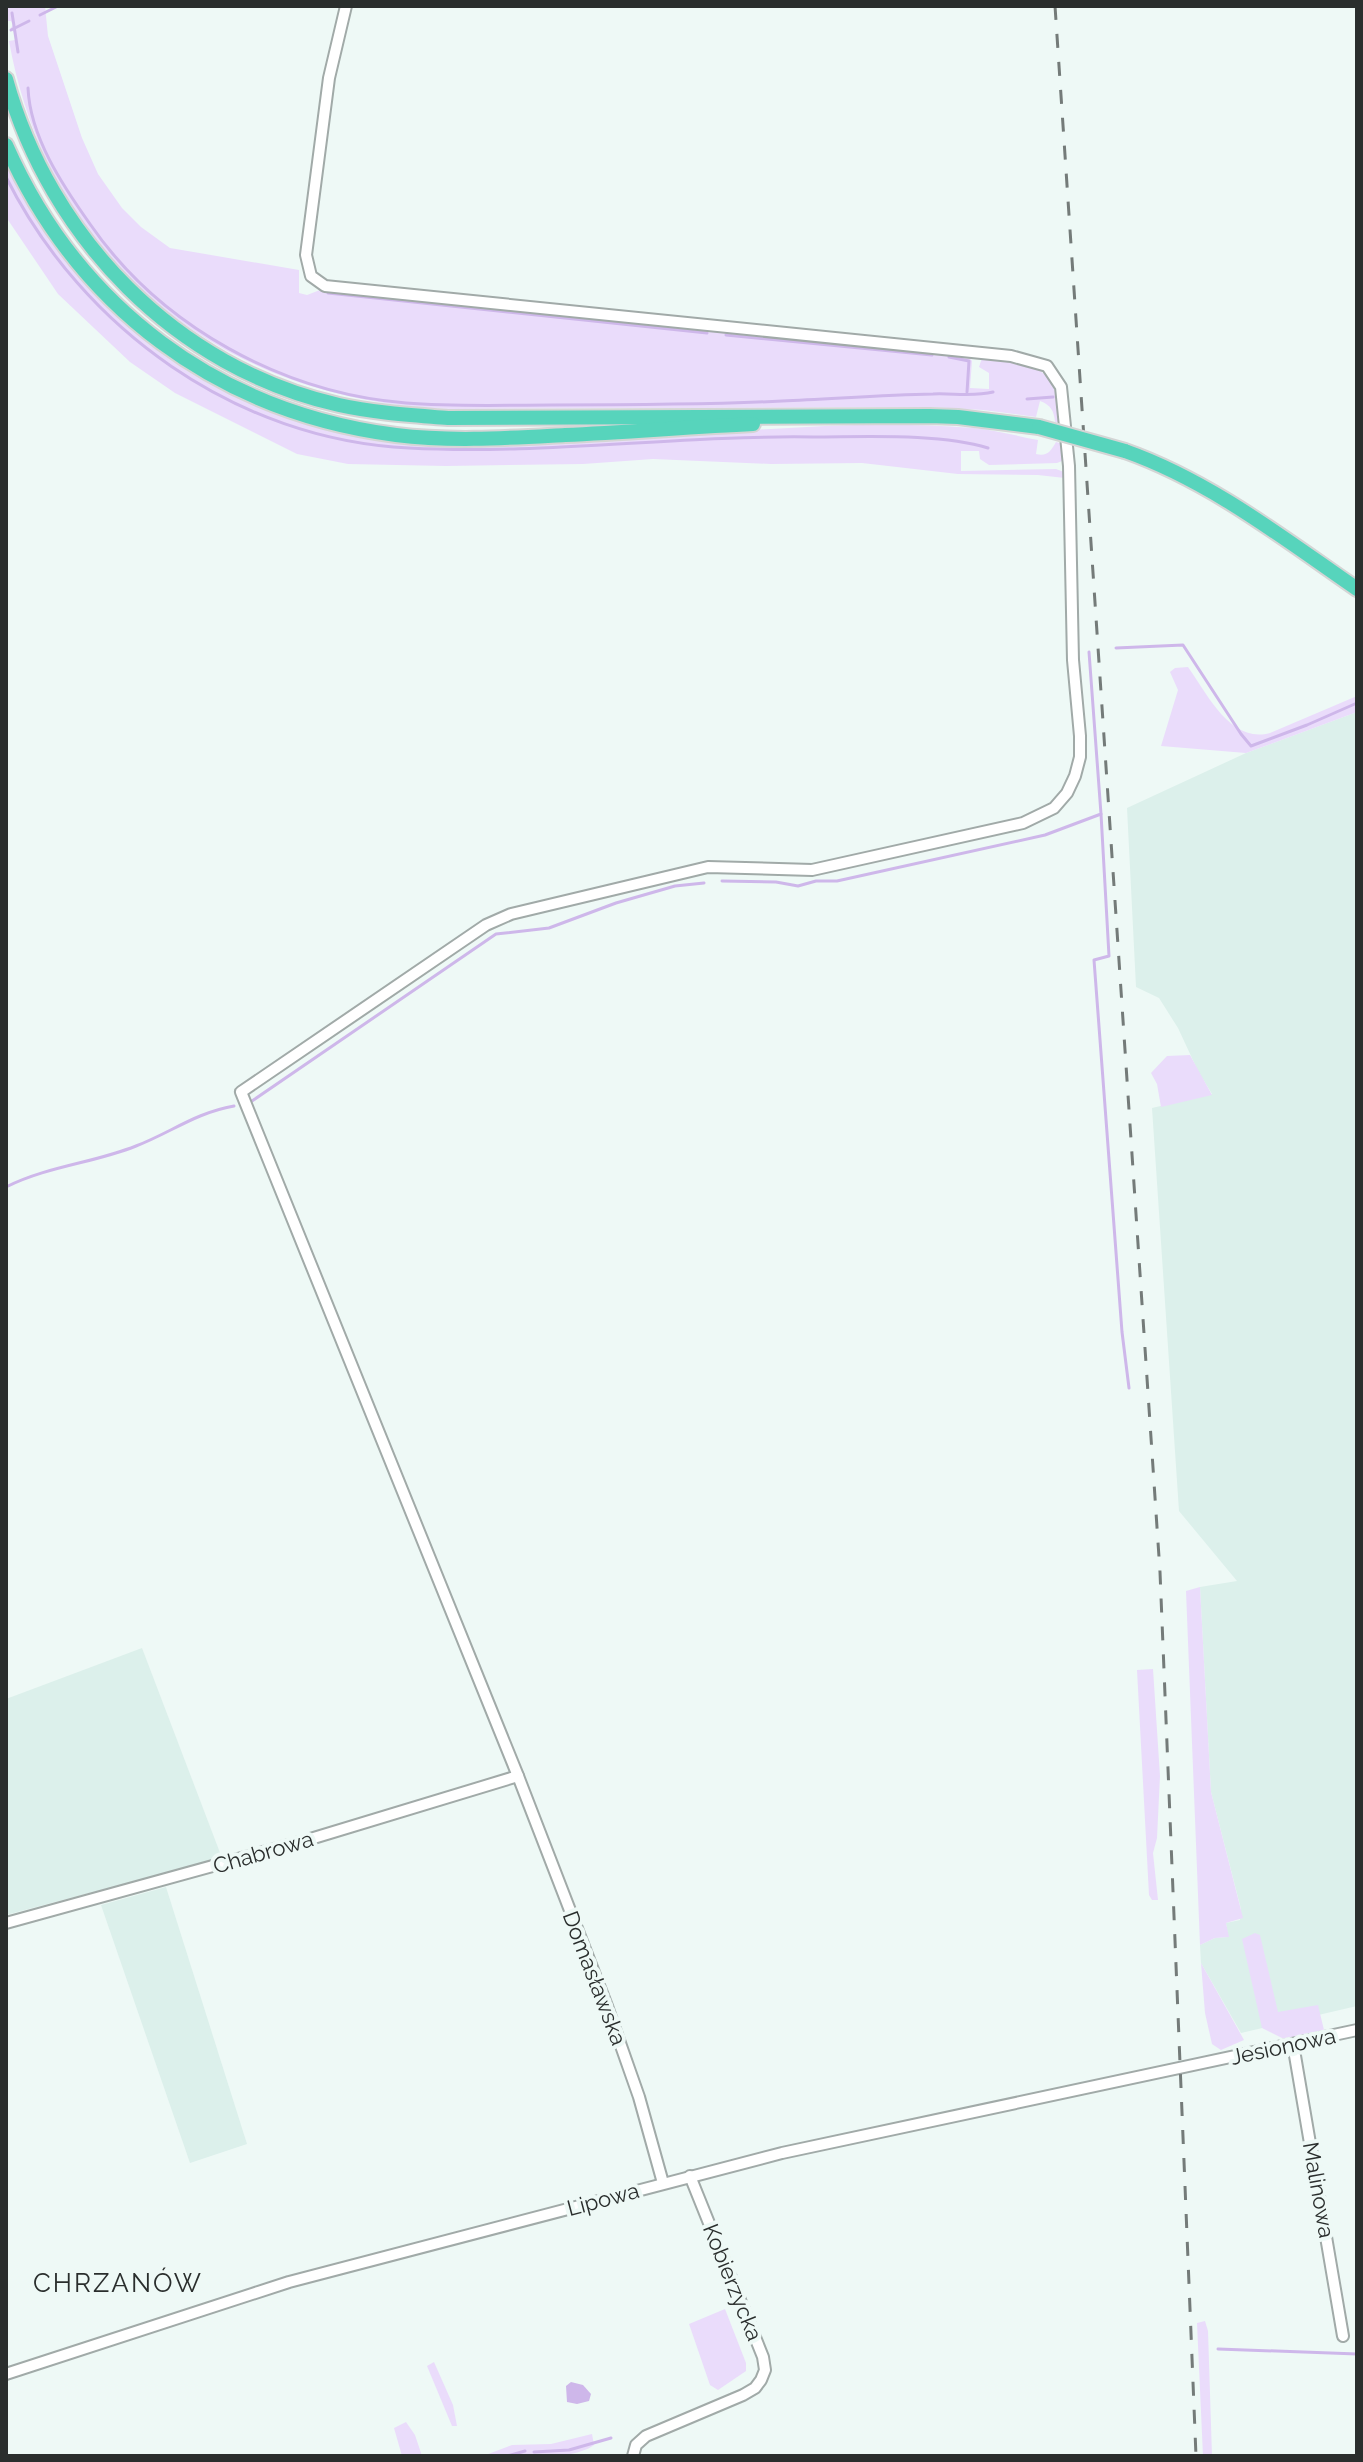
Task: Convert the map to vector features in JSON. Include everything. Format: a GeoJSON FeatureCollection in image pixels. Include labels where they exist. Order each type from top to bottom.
{"type":"FeatureCollection","features":[{"type":"Feature","properties":{"kind":"highway"},"geometry":{"type":"LineString","coordinates":[[6,79],[22,129],[50,188],[105,265],[184,336],[254,376],[338,404],[448,418],[721,415],[958,417],[1039,427],[1125,451],[1163,466],[1219,496],[1357,589]]}},
{"type":"Feature","properties":{"kind":"highway"},"geometry":{"type":"LineString","coordinates":[[6,145],[49,224],[67,250],[113,302],[188,362],[260,400],[290,411],[342,426],[397,435],[476,438],[659,431],[833,417]]}},
{"type":"Feature","properties":{"kind":"street","name":"Domasławska"},"geometry":{"type":"LineString","coordinates":[[346,6],[329,78],[308,232],[307,267],[316,282],[325,286],[1011,356],[1047,366],[1061,387],[1064,407],[1069,466],[1073,660],[1080,757],[1067,793],[1054,808],[1023,823],[812,870],[708,867],[511,914],[486,925],[241,1092],[518,1776],[607,2006],[639,2097],[663,2183]]}},
{"type":"Feature","properties":{"kind":"street","name":"Chabrowa"},"geometry":{"type":"LineString","coordinates":[[6,1923],[282,1847],[518,1776]]}},
{"type":"Feature","properties":{"kind":"street","name":"Jesionowa"},"geometry":{"type":"LineString","coordinates":[[1210,2062],[1357,2030]]}},
{"type":"Feature","properties":{"kind":"street","name":"Malinowa"},"geometry":{"type":"LineString","coordinates":[[1293,2044],[1343,2336]]}},
{"type":"Feature","properties":{"kind":"street","name":"Lipowa"},"geometry":{"type":"LineString","coordinates":[[6,2374],[289,2282],[690,2176],[782,2153],[1210,2062]]}},
{"type":"Feature","properties":{"kind":"street","name":"Kobierzycka"},"geometry":{"type":"LineString","coordinates":[[633,2456],[636,2445],[646,2436],[743,2395],[755,2388],[765,2370],[750,2322],[690,2176]]}},
{"type":"Feature","properties":{"kind":"shaded area"},"geometry":{"type":"Polygon","coordinates":[[[6,6],[45,6],[48,36],[82,138],[98,174],[122,208],[141,227],[170,248],[299,270],[299,293],[307,295],[320,290],[968,356],[972,361],[970,388],[989,389],[989,373],[979,367],[982,358],[1016,362],[1033,367],[1048,378],[1055,393],[1061,423],[1055,422],[1051,409],[1040,401],[1036,417],[931,407],[451,409],[369,400],[293,380],[223,349],[161,306],[107,254],[63,192],[30,121],[9,41],[15,40],[15,33],[10,29],[13,25],[11,21],[6,21],[6,6]]]}},
{"type":"Feature","properties":{"kind":"shaded area"},"geometry":{"type":"Polygon","coordinates":[[[6,162],[37,218],[74,269],[94,293],[140,336],[165,356],[217,388],[270,411],[324,428],[380,438],[494,445],[837,426],[973,428],[1038,440],[1036,454],[1040,455],[1048,452],[1056,442],[1063,444],[1062,461],[989,465],[980,459],[979,451],[961,451],[961,471],[1056,469],[1064,472],[1065,478],[958,474],[862,463],[771,464],[653,459],[583,464],[446,466],[348,464],[297,454],[175,393],[130,362],[58,294],[6,217],[6,162]]]}},
{"type":"Feature","properties":{"kind":"shaded area"},"geometry":{"type":"Polygon","coordinates":[[[1188,667],[1221,714],[1243,731],[1270,733],[1357,696],[1357,712],[1246,753],[1161,746],[1178,690],[1170,672],[1175,668],[1188,667]]]}},
{"type":"Feature","properties":{"kind":"shaded area"},"geometry":{"type":"Polygon","coordinates":[[[1357,712],[1357,2006],[1241,2033],[1201,1963],[1200,1945],[1215,1938],[1228,1937],[1226,1923],[1240,1920],[1241,1909],[1211,1792],[1200,1587],[1237,1581],[1179,1511],[1152,1108],[1212,1094],[1159,998],[1136,987],[1127,808],[1246,753],[1357,712]]]}},
{"type":"Feature","properties":{"kind":"shaded area"},"geometry":{"type":"Polygon","coordinates":[[[1190,1055],[1212,1095],[1161,1107],[1157,1084],[1151,1073],[1167,1056],[1190,1055]]]}},
{"type":"Feature","properties":{"kind":"shaded area"},"geometry":{"type":"Polygon","coordinates":[[[1200,1587],[1211,1792],[1243,1918],[1226,1923],[1229,1937],[1215,1938],[1200,1945],[1186,1591],[1200,1587]]]}},
{"type":"Feature","properties":{"kind":"shaded area"},"geometry":{"type":"Polygon","coordinates":[[[142,1648],[222,1858],[6,1915],[6,1699],[142,1648]]]}},
{"type":"Feature","properties":{"kind":"shaded area"},"geometry":{"type":"Polygon","coordinates":[[[1153,1669],[1160,1776],[1157,1838],[1153,1853],[1158,1900],[1152,1900],[1149,1895],[1137,1670],[1153,1669]]]}},
{"type":"Feature","properties":{"kind":"shaded area"},"geometry":{"type":"Polygon","coordinates":[[[166,1887],[247,2144],[190,2163],[101,1905],[166,1887]]]}},
{"type":"Feature","properties":{"kind":"shaded area"},"geometry":{"type":"Polygon","coordinates":[[[1255,1933],[1260,1935],[1278,2012],[1318,2005],[1324,2030],[1284,2039],[1262,2028],[1242,1939],[1255,1933]]]}},
{"type":"Feature","properties":{"kind":"shaded area"},"geometry":{"type":"Polygon","coordinates":[[[1201,1963],[1244,2040],[1221,2050],[1212,2044],[1205,2013],[1201,1963]]]}},
{"type":"Feature","properties":{"kind":"shaded area"},"geometry":{"type":"Polygon","coordinates":[[[725,2309],[746,2363],[746,2371],[718,2390],[710,2385],[689,2324],[725,2309]]]}},
{"type":"Feature","properties":{"kind":"shaded area"},"geometry":{"type":"Polygon","coordinates":[[[1205,2321],[1208,2331],[1212,2456],[1203,2456],[1197,2323],[1205,2321]]]}},
{"type":"Feature","properties":{"kind":"shaded area"},"geometry":{"type":"Polygon","coordinates":[[[434,2362],[453,2405],[457,2426],[452,2426],[427,2366],[434,2362]]]}},
{"type":"Feature","properties":{"kind":"shaded area"},"geometry":{"type":"Polygon","coordinates":[[[571,2382],[583,2385],[591,2394],[589,2401],[577,2404],[567,2402],[566,2386],[571,2382]]]}},
{"type":"Feature","properties":{"kind":"shaded area"},"geometry":{"type":"Polygon","coordinates":[[[406,2422],[415,2435],[422,2456],[402,2456],[394,2428],[406,2422]]]}},
{"type":"Feature","properties":{"kind":"shaded area"},"geometry":{"type":"Polygon","coordinates":[[[592,2434],[594,2445],[571,2454],[483,2456],[512,2445],[551,2444],[592,2434]]]}},
{"type":"Feature","properties":{"kind":"waterway"},"geometry":{"type":"LineString","coordinates":[[40,15],[58,6]]}},
{"type":"Feature","properties":{"kind":"waterway"},"geometry":{"type":"LineString","coordinates":[[12,13],[18,52]]}},
{"type":"Feature","properties":{"kind":"waterway"},"geometry":{"type":"LineString","coordinates":[[11,30],[29,21]]}},
{"type":"Feature","properties":{"kind":"waterway"},"geometry":{"type":"LineString","coordinates":[[28,88],[41,143],[80,209],[119,261],[152,294],[228,348],[271,369],[315,385],[360,397],[461,405],[724,403],[993,392]]}},
{"type":"Feature","properties":{"kind":"waterway"},"geometry":{"type":"LineString","coordinates":[[6,177],[38,232],[77,282],[122,327],[172,366],[226,399],[284,424],[345,440],[409,448],[510,449],[762,437],[925,438],[988,448]]}},
{"type":"Feature","properties":{"kind":"waterway"},"geometry":{"type":"LineString","coordinates":[[328,293],[707,333]]}},
{"type":"Feature","properties":{"kind":"waterway"},"geometry":{"type":"LineString","coordinates":[[726,335],[932,355]]}},
{"type":"Feature","properties":{"kind":"waterway"},"geometry":{"type":"LineString","coordinates":[[949,357],[969,361],[967,392]]}},
{"type":"Feature","properties":{"kind":"waterway"},"geometry":{"type":"LineString","coordinates":[[1027,399],[1053,397]]}},
{"type":"Feature","properties":{"kind":"waterway"},"geometry":{"type":"LineString","coordinates":[[1116,648],[1183,645],[1251,746],[1357,703]]}},
{"type":"Feature","properties":{"kind":"waterway"},"geometry":{"type":"LineString","coordinates":[[722,881],[776,882],[798,886],[816,881],[837,881],[1045,835],[1101,814],[1089,652]]}},
{"type":"Feature","properties":{"kind":"waterway"},"geometry":{"type":"LineString","coordinates":[[1101,814],[1109,956],[1094,960],[1122,1332],[1129,1388]]}},
{"type":"Feature","properties":{"kind":"waterway"},"geometry":{"type":"LineString","coordinates":[[252,1101],[496,934],[549,928],[616,903],[675,886],[704,883]]}},
{"type":"Feature","properties":{"kind":"waterway"},"geometry":{"type":"LineString","coordinates":[[6,1187],[38,1174],[120,1152],[207,1113],[234,1106]]}},
{"type":"Feature","properties":{"kind":"waterway"},"geometry":{"type":"LineString","coordinates":[[1218,2349],[1357,2354]]}},
{"type":"Feature","properties":{"kind":"waterway"},"geometry":{"type":"LineString","coordinates":[[534,2452],[569,2450],[611,2438]]}},
{"type":"Feature","properties":{"kind":"waterway"},"geometry":{"type":"LineString","coordinates":[[507,2456],[525,2451]]}},
{"type":"Feature","properties":{"kind":"railway"},"geometry":{"type":"LineString","coordinates":[[1055,6],[1160,1572],[1196,2456]]}},
{"type":"Feature","properties":{"kind":"district","name":"CHRZANÓW"},"geometry":{"type":"Point","coordinates":[118,2283]}}]}
